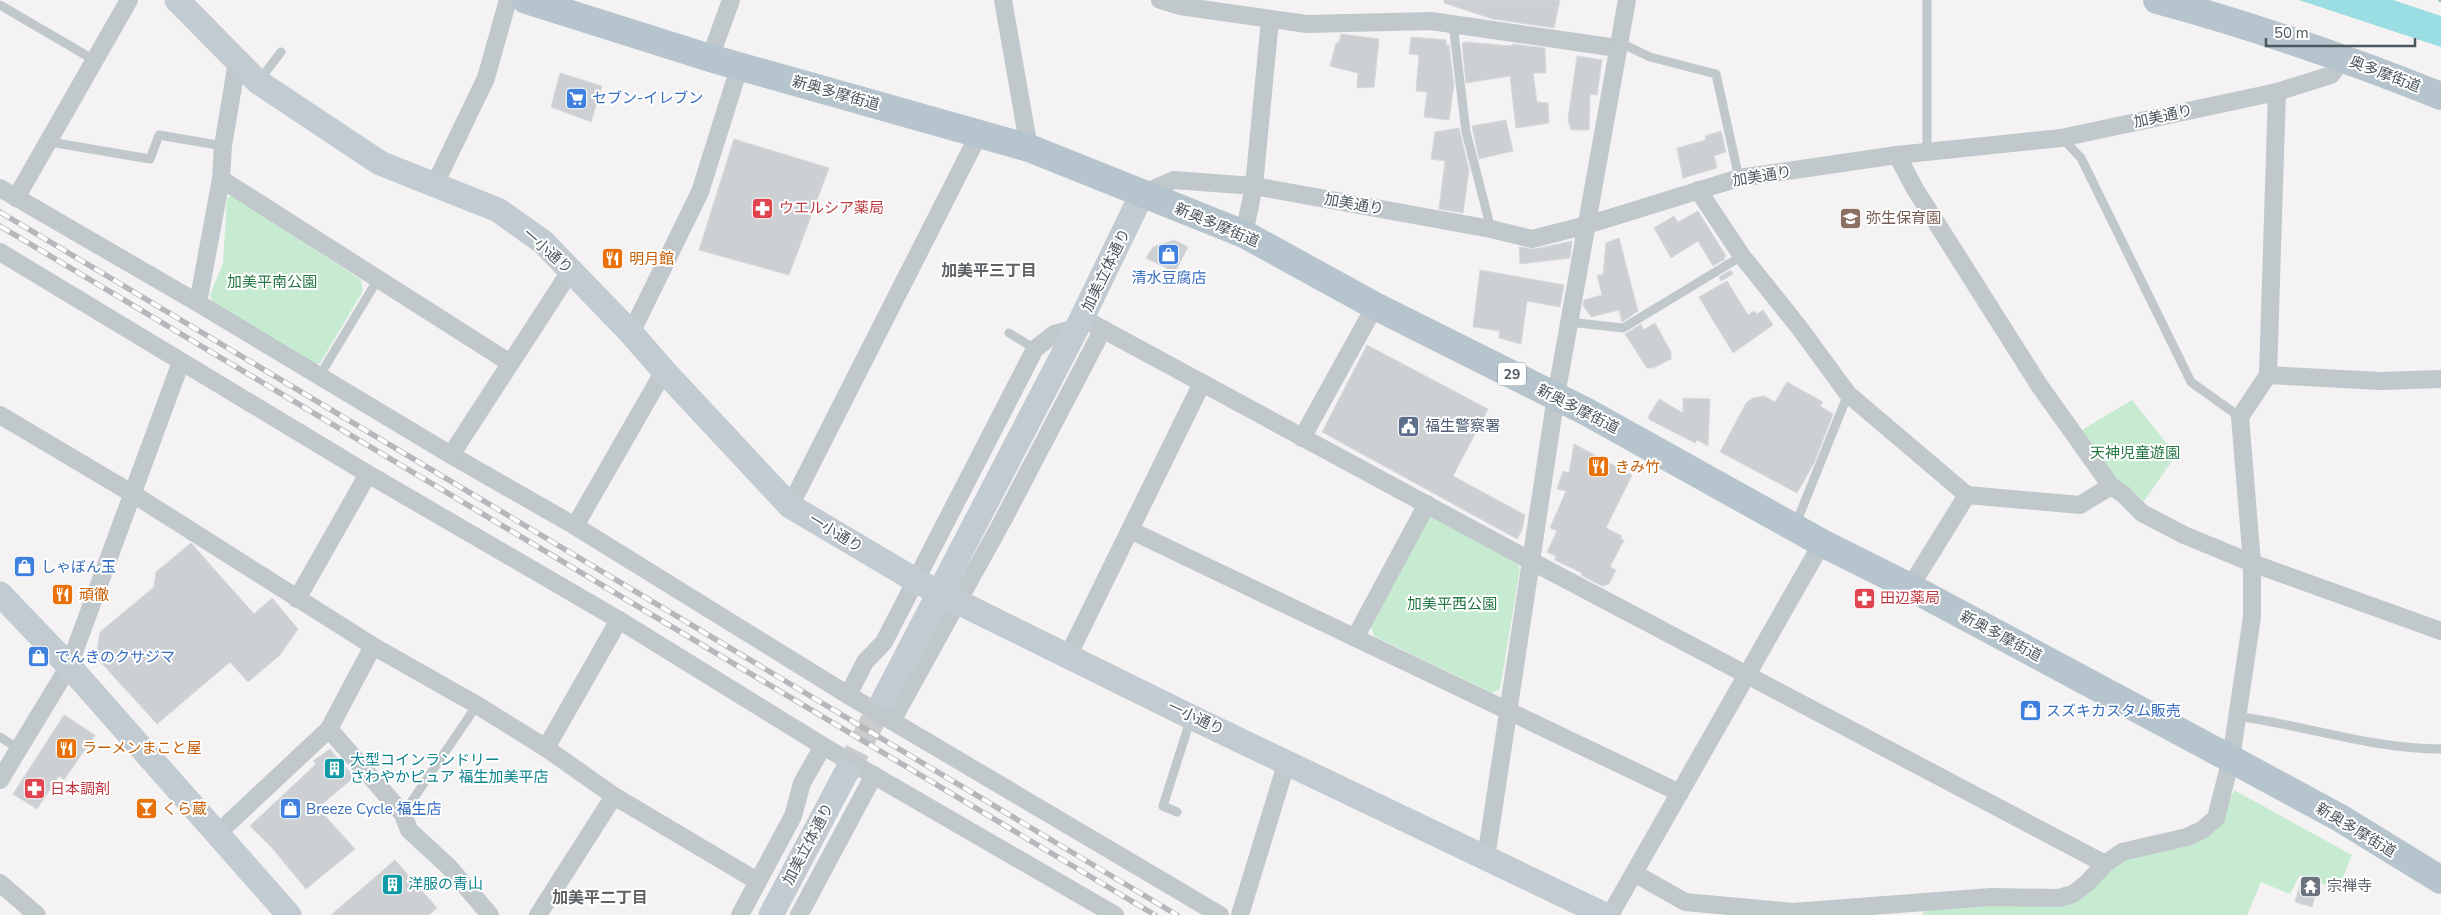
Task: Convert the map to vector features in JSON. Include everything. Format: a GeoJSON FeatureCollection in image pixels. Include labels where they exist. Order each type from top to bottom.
{"type":"FeatureCollection","features":[{"type":"Feature","properties":{"kind":"main road","name":"新奥多摩街道"},"geometry":{"type":"LineString","coordinates":[[526,0],[710,58],[1029,148],[1244,234],[1375,306],[1556,396],[1822,543],[1910,587],[2231,759],[2340,818],[2441,880]]}},
{"type":"Feature","properties":{"kind":"main road","name":"奥多摩街道"},"geometry":{"type":"LineString","coordinates":[[2157,0],[2226,19],[2343,58],[2441,96]]}},
{"type":"Feature","properties":{"kind":"street"},"geometry":{"type":"LineString","coordinates":[[16,198],[50,142],[129,0]]}},
{"type":"Feature","properties":{"kind":"street"},"geometry":{"type":"LineString","coordinates":[[435,184],[486,78],[508,0]]}},
{"type":"Feature","properties":{"kind":"street"},"geometry":{"type":"LineString","coordinates":[[710,58],[731,0]]}},
{"type":"Feature","properties":{"kind":"street"},"geometry":{"type":"LineString","coordinates":[[1003,0],[1029,148]]}},
{"type":"Feature","properties":{"kind":"street"},"geometry":{"type":"LineString","coordinates":[[1160,0],[1180,6],[1307,24],[1431,22],[1616,48]]}},
{"type":"Feature","properties":{"kind":"street"},"geometry":{"type":"LineString","coordinates":[[1486,858],[1556,396],[1616,48],[1627,0]]}},
{"type":"Feature","properties":{"kind":"street","name":"一小通り"},"geometry":{"type":"LineString","coordinates":[[180,1],[258,82],[380,163],[498,210],[543,242],[631,333],[790,506],[952,599],[1191,717],[1287,761],[1605,915]]}},
{"type":"Feature","properties":{"kind":"street"},"geometry":{"type":"LineString","coordinates":[[1244,234],[1254,186],[1270,20]]}},
{"type":"Feature","properties":{"kind":"street","name":"加美通り"},"geometry":{"type":"LineString","coordinates":[[1142,194],[1174,180],[1254,186],[1532,238],[1587,225],[1739,178],[1897,155],[2061,138],[2277,92],[2331,75],[2343,58]]}},
{"type":"Feature","properties":{"kind":"street"},"geometry":{"type":"LineString","coordinates":[[198,304],[221,179],[223,146],[237,62]]}},
{"type":"Feature","properties":{"kind":"street"},"geometry":{"type":"LineString","coordinates":[[631,333],[700,192],[740,65]]}},
{"type":"Feature","properties":{"kind":"street"},"geometry":{"type":"LineString","coordinates":[[1634,873],[1685,902],[1793,912],[1991,897],[2059,898],[2073,894],[2087,883],[2105,864],[2122,852],[2187,837],[2202,830],[2216,818],[2231,759],[2252,617],[2252,563],[2240,417],[2268,375],[2277,92]]}},
{"type":"Feature","properties":{"kind":"street"},"geometry":{"type":"LineString","coordinates":[[790,506],[979,134]]}},
{"type":"Feature","properties":{"kind":"street"},"geometry":{"type":"LineString","coordinates":[[1897,155],[1915,190],[2039,385],[2112,486],[2142,513],[2184,535],[2252,563],[2441,631]]}},
{"type":"Feature","properties":{"kind":"street"},"geometry":{"type":"LineString","coordinates":[[221,179],[510,363]]}},
{"type":"Feature","properties":{"kind":"street"},"geometry":{"type":"LineString","coordinates":[[0,188],[320,376],[451,456],[575,526],[848,695],[1220,915]]}},
{"type":"Feature","properties":{"kind":"street"},"geometry":{"type":"LineString","coordinates":[[1698,190],[1742,256],[1798,326],[1848,394],[1967,495],[2080,505],[2112,486]]}},
{"type":"Feature","properties":{"kind":"street","name":"加美立体通り"},"geometry":{"type":"LineString","coordinates":[[885,697],[1082,330],[1142,194]]}},
{"type":"Feature","properties":{"kind":"street"},"geometry":{"type":"LineString","coordinates":[[0,252],[368,474],[619,620],[824,746],[1115,915]]}},
{"type":"Feature","properties":{"kind":"street"},"geometry":{"type":"LineString","coordinates":[[451,456],[571,270]]}},
{"type":"Feature","properties":{"kind":"street"},"geometry":{"type":"LineString","coordinates":[[1302,438],[1375,306]]}},
{"type":"Feature","properties":{"kind":"street"},"geometry":{"type":"LineString","coordinates":[[892,721],[952,599],[1002,522],[1082,330]]}},
{"type":"Feature","properties":{"kind":"street"},"geometry":{"type":"LineString","coordinates":[[848,695],[865,662],[884,642],[920,582],[1035,349],[1054,334],[1082,330],[1202,383],[1531,561],[2105,864]]}},
{"type":"Feature","properties":{"kind":"street"},"geometry":{"type":"LineString","coordinates":[[0,780],[69,666],[181,362]]}},
{"type":"Feature","properties":{"kind":"street"},"geometry":{"type":"LineString","coordinates":[[575,526],[664,371]]}},
{"type":"Feature","properties":{"kind":"street"},"geometry":{"type":"LineString","coordinates":[[2268,375],[2381,381],[2441,378]]}},
{"type":"Feature","properties":{"kind":"street"},"geometry":{"type":"LineString","coordinates":[[1068,656],[1202,383]]}},
{"type":"Feature","properties":{"kind":"street"},"geometry":{"type":"LineString","coordinates":[[0,415],[133,494],[374,646],[477,704],[546,748],[614,796],[757,881]]}},
{"type":"Feature","properties":{"kind":"street"},"geometry":{"type":"LineString","coordinates":[[298,599],[368,474]]}},
{"type":"Feature","properties":{"kind":"street"},"geometry":{"type":"LineString","coordinates":[[1910,587],[1967,495]]}},
{"type":"Feature","properties":{"kind":"street"},"geometry":{"type":"LineString","coordinates":[[1356,638],[1427,504]]}},
{"type":"Feature","properties":{"kind":"street"},"geometry":{"type":"LineString","coordinates":[[1130,530],[1680,793]]}},
{"type":"Feature","properties":{"kind":"street"},"geometry":{"type":"LineString","coordinates":[[1610,915],[1822,543]]}},
{"type":"Feature","properties":{"kind":"street"},"geometry":{"type":"LineString","coordinates":[[0,594],[69,666],[289,915]]}},
{"type":"Feature","properties":{"kind":"street"},"geometry":{"type":"LineString","coordinates":[[546,748],[619,620]]}},
{"type":"Feature","properties":{"kind":"street"},"geometry":{"type":"LineString","coordinates":[[218,833],[329,729],[374,646]]}},
{"type":"Feature","properties":{"kind":"street"},"geometry":{"type":"LineString","coordinates":[[329,729],[403,814],[409,830],[449,867],[490,915]]}},
{"type":"Feature","properties":{"kind":"street"},"geometry":{"type":"LineString","coordinates":[[740,915],[794,816],[802,783],[824,746]]}},
{"type":"Feature","properties":{"kind":"street"},"geometry":{"type":"LineString","coordinates":[[1240,915],[1287,761]]}},
{"type":"Feature","properties":{"kind":"street","name":"加美立体通り"},"geometry":{"type":"LineString","coordinates":[[771,915],[846,773]]}},
{"type":"Feature","properties":{"kind":"street"},"geometry":{"type":"LineString","coordinates":[[805,913],[874,775]]}},
{"type":"Feature","properties":{"kind":"street"},"geometry":{"type":"LineString","coordinates":[[538,915],[614,796]]}},
{"type":"Feature","properties":{"kind":"street"},"geometry":{"type":"LineString","coordinates":[[0,883],[37,915]]}},
{"type":"Feature","properties":{"kind":"lane"},"geometry":{"type":"LineString","coordinates":[[1927,0],[1927,152]]}},
{"type":"Feature","properties":{"kind":"lane"},"geometry":{"type":"LineString","coordinates":[[0,5],[94,60]]}},
{"type":"Feature","properties":{"kind":"lane"},"geometry":{"type":"LineString","coordinates":[[1453,24],[1466,132],[1491,229]]}},
{"type":"Feature","properties":{"kind":"lane"},"geometry":{"type":"LineString","coordinates":[[1616,48],[1627,46],[1650,57],[1716,74],[1739,178]]}},
{"type":"Feature","properties":{"kind":"lane"},"geometry":{"type":"LineString","coordinates":[[258,82],[281,52]]}},
{"type":"Feature","properties":{"kind":"lane"},"geometry":{"type":"LineString","coordinates":[[50,142],[150,159],[159,135],[223,146]]}},
{"type":"Feature","properties":{"kind":"lane"},"geometry":{"type":"LineString","coordinates":[[2061,138],[2081,158],[2191,382],[2240,417]]}},
{"type":"Feature","properties":{"kind":"lane"},"geometry":{"type":"LineString","coordinates":[[1569,322],[1623,328],[1742,256]]}},
{"type":"Feature","properties":{"kind":"lane"},"geometry":{"type":"LineString","coordinates":[[320,376],[378,279]]}},
{"type":"Feature","properties":{"kind":"lane"},"geometry":{"type":"LineString","coordinates":[[1009,333],[1035,349]]}},
{"type":"Feature","properties":{"kind":"lane"},"geometry":{"type":"LineString","coordinates":[[1795,527],[1848,394]]}},
{"type":"Feature","properties":{"kind":"lane"},"geometry":{"type":"LineString","coordinates":[[403,814],[477,704]]}},
{"type":"Feature","properties":{"kind":"lane"},"geometry":{"type":"LineString","coordinates":[[2236,716],[2270,721],[2346,738],[2441,749]]}},
{"type":"Feature","properties":{"kind":"lane"},"geometry":{"type":"LineString","coordinates":[[1177,812],[1163,806],[1191,717]]}},
{"type":"Feature","properties":{"kind":"lane"},"geometry":{"type":"LineString","coordinates":[[0,737],[19,749]]}},
{"type":"Feature","properties":{"kind":"green space","name":"加美平南公園"},"geometry":{"type":"Polygon","coordinates":[[[232,195],[361,280],[363,291],[320,363],[312,365],[214,307],[210,295],[223,263],[227,198],[232,195]]]}},
{"type":"Feature","properties":{"kind":"green space","name":"天神児童遊園"},"geometry":{"type":"Polygon","coordinates":[[[2132,400],[2176,455],[2144,501],[2116,479],[2080,431],[2132,400]]]}},
{"type":"Feature","properties":{"kind":"green space","name":"加美平西公園"},"geometry":{"type":"Polygon","coordinates":[[[1438,515],[1516,558],[1520,569],[1500,689],[1492,693],[1374,636],[1371,627],[1427,518],[1438,515]]]}},
{"type":"Feature","properties":{"kind":"green space"},"geometry":{"type":"Polygon","coordinates":[[[2234,790],[2352,855],[2338,890],[2300,875],[2290,894],[2261,882],[2247,915],[1923,915],[1924,907],[2021,902],[2066,906],[2083,896],[2123,859],[2226,809],[2234,790]]]}},
{"type":"Feature","properties":{"kind":"water"},"geometry":{"type":"Polygon","coordinates":[[[2299,0],[2393,0],[2441,16],[2441,47],[2299,0]]]}},
{"type":"Feature","properties":{"kind":"building"},"geometry":{"type":"Polygon","coordinates":[[[1444,0],[1560,0],[1554,28],[1493,19],[1444,3],[1444,0]]]}},
{"type":"Feature","properties":{"kind":"building"},"geometry":{"type":"Polygon","coordinates":[[[1341,34],[1379,39],[1374,87],[1357,88],[1358,73],[1330,66],[1336,43],[1339,43],[1341,34]]]}},
{"type":"Feature","properties":{"kind":"building"},"geometry":{"type":"Polygon","coordinates":[[[1411,37],[1446,40],[1446,45],[1449,45],[1454,85],[1449,120],[1424,117],[1427,92],[1416,91],[1419,55],[1409,54],[1411,37]]]}},
{"type":"Feature","properties":{"kind":"building"},"geometry":{"type":"Polygon","coordinates":[[[1462,43],[1545,48],[1546,73],[1533,73],[1537,102],[1548,103],[1549,123],[1516,128],[1510,76],[1466,83],[1462,43]]]}},
{"type":"Feature","properties":{"kind":"building"},"geometry":{"type":"Polygon","coordinates":[[[1577,56],[1602,60],[1597,95],[1590,94],[1589,130],[1571,130],[1568,119],[1577,56]]]}},
{"type":"Feature","properties":{"kind":"building"},"geometry":{"type":"Polygon","coordinates":[[[560,73],[602,86],[591,122],[551,107],[560,73]]]}},
{"type":"Feature","properties":{"kind":"building"},"geometry":{"type":"Polygon","coordinates":[[[1506,120],[1513,151],[1479,159],[1472,126],[1506,120]]]}},
{"type":"Feature","properties":{"kind":"building"},"geometry":{"type":"Polygon","coordinates":[[[1459,128],[1469,170],[1463,213],[1439,209],[1445,161],[1431,159],[1435,132],[1459,128]]]}},
{"type":"Feature","properties":{"kind":"building"},"geometry":{"type":"Polygon","coordinates":[[[1721,131],[1726,152],[1714,156],[1717,168],[1683,178],[1677,148],[1706,140],[1705,136],[1721,131]]]}},
{"type":"Feature","properties":{"kind":"building"},"geometry":{"type":"Polygon","coordinates":[[[734,139],[829,168],[789,275],[699,250],[734,139]]]}},
{"type":"Feature","properties":{"kind":"building"},"geometry":{"type":"Polygon","coordinates":[[[1698,211],[1726,256],[1724,257],[1725,259],[1713,266],[1698,241],[1671,258],[1654,228],[1674,216],[1678,222],[1698,211]]]}},
{"type":"Feature","properties":{"kind":"building"},"geometry":{"type":"Polygon","coordinates":[[[1619,238],[1638,311],[1622,322],[1619,310],[1591,317],[1583,305],[1584,300],[1602,295],[1597,275],[1603,275],[1606,243],[1619,238]]]}},
{"type":"Feature","properties":{"kind":"building"},"geometry":{"type":"Polygon","coordinates":[[[1174,240],[1188,247],[1175,272],[1146,258],[1153,247],[1174,240]]]}},
{"type":"Feature","properties":{"kind":"building"},"geometry":{"type":"Polygon","coordinates":[[[1572,241],[1570,258],[1520,264],[1519,247],[1535,249],[1572,241]]]}},
{"type":"Feature","properties":{"kind":"building"},"geometry":{"type":"Polygon","coordinates":[[[1480,270],[1564,285],[1560,307],[1527,301],[1521,344],[1499,338],[1500,331],[1473,327],[1480,270]]]}},
{"type":"Feature","properties":{"kind":"building"},"geometry":{"type":"Polygon","coordinates":[[[1731,270],[1733,274],[1721,281],[1719,277],[1731,270]]]}},
{"type":"Feature","properties":{"kind":"building"},"geometry":{"type":"Polygon","coordinates":[[[1727,281],[1748,315],[1754,311],[1757,314],[1763,310],[1773,325],[1733,353],[1699,297],[1727,281]]]}},
{"type":"Feature","properties":{"kind":"building"},"geometry":{"type":"Polygon","coordinates":[[[1655,323],[1671,352],[1671,359],[1653,368],[1647,368],[1625,334],[1641,324],[1643,330],[1655,323]]]}},
{"type":"Feature","properties":{"kind":"building"},"geometry":{"type":"Polygon","coordinates":[[[1367,345],[1488,409],[1453,476],[1525,515],[1522,530],[1517,539],[1322,432],[1367,345]]]}},
{"type":"Feature","properties":{"kind":"building"},"geometry":{"type":"Polygon","coordinates":[[[1787,382],[1823,402],[1820,406],[1833,414],[1814,463],[1797,493],[1720,452],[1746,403],[1753,398],[1764,396],[1775,402],[1787,382]]]}},
{"type":"Feature","properties":{"kind":"building"},"geometry":{"type":"Polygon","coordinates":[[[1683,398],[1710,399],[1708,446],[1697,440],[1695,443],[1650,420],[1648,417],[1659,399],[1683,413],[1683,398]]]}},
{"type":"Feature","properties":{"kind":"building"},"geometry":{"type":"Polygon","coordinates":[[[1574,444],[1632,475],[1606,528],[1622,536],[1620,539],[1624,540],[1610,567],[1616,570],[1609,584],[1602,586],[1581,575],[1582,573],[1555,560],[1556,556],[1547,552],[1557,531],[1550,528],[1566,491],[1557,489],[1563,471],[1569,473],[1574,444]]]}},
{"type":"Feature","properties":{"kind":"building"},"geometry":{"type":"Polygon","coordinates":[[[191,543],[254,614],[272,598],[298,629],[280,655],[248,682],[230,662],[157,724],[96,657],[100,632],[154,587],[156,572],[191,543]]]}},
{"type":"Feature","properties":{"kind":"building"},"geometry":{"type":"Polygon","coordinates":[[[64,715],[95,735],[64,780],[59,776],[37,809],[13,794],[64,715]]]}},
{"type":"Feature","properties":{"kind":"building"},"geometry":{"type":"Polygon","coordinates":[[[330,749],[354,777],[318,808],[355,849],[306,889],[273,849],[250,826],[316,764],[313,761],[330,749]]]}},
{"type":"Feature","properties":{"kind":"building","name":"洋服の青山"},"geometry":{"type":"Polygon","coordinates":[[[395,860],[437,908],[429,915],[331,915],[395,860]]]}},
{"type":"Feature","properties":{"kind":"building"},"geometry":{"type":"Polygon","coordinates":[[[2301,881],[2318,887],[2312,907],[2295,902],[2301,881]]]}},
{"type":"Feature","properties":{"kind":"tunnel"},"geometry":{"type":"LineString","coordinates":[[846,773],[885,697]]}},
{"type":"Feature","properties":{"kind":"railway"},"geometry":{"type":"LineString","coordinates":[[0,212],[1177,915]]}},
{"type":"Feature","properties":{"kind":"railway"},"geometry":{"type":"LineString","coordinates":[[0,226],[1155,915]]}},
{"type":"Feature","properties":{"kind":"place","name":"セブン-イレブン"},"geometry":{"type":"Point","coordinates":[576,98]}},
{"type":"Feature","properties":{"kind":"place","name":"ウエルシア薬局"},"geometry":{"type":"Point","coordinates":[763,208]}},
{"type":"Feature","properties":{"kind":"place","name":"弥生保育園"},"geometry":{"type":"Point","coordinates":[1850,218]}},
{"type":"Feature","properties":{"kind":"place","name":"清水豆腐店"},"geometry":{"type":"Point","coordinates":[1169,255]}},
{"type":"Feature","properties":{"kind":"place","name":"明月館"},"geometry":{"type":"Point","coordinates":[613,259]}},
{"type":"Feature","properties":{"kind":"place","name":"福生警察署"},"geometry":{"type":"Point","coordinates":[1409,426]}},
{"type":"Feature","properties":{"kind":"place","name":"きみ竹"},"geometry":{"type":"Point","coordinates":[1599,467]}},
{"type":"Feature","properties":{"kind":"place","name":"しゃぼん玉"},"geometry":{"type":"Point","coordinates":[25,567]}},
{"type":"Feature","properties":{"kind":"place","name":"頑徹"},"geometry":{"type":"Point","coordinates":[63,595]}},
{"type":"Feature","properties":{"kind":"place","name":"田辺薬局"},"geometry":{"type":"Point","coordinates":[1864,598]}},
{"type":"Feature","properties":{"kind":"place","name":"でんきのクサジマ"},"geometry":{"type":"Point","coordinates":[39,657]}},
{"type":"Feature","properties":{"kind":"place","name":"スズキカスタム販売"},"geometry":{"type":"Point","coordinates":[2030,711]}},
{"type":"Feature","properties":{"kind":"place","name":"ラーメンまこと屋"},"geometry":{"type":"Point","coordinates":[66,748]}},
{"type":"Feature","properties":{"kind":"place","name":"大型コインランドリー さわやかピュア 福生加美平店"},"geometry":{"type":"Point","coordinates":[334,769]}},
{"type":"Feature","properties":{"kind":"place","name":"日本調剤"},"geometry":{"type":"Point","coordinates":[34,789]}},
{"type":"Feature","properties":{"kind":"place","name":"くら蔵"},"geometry":{"type":"Point","coordinates":[146,809]}},
{"type":"Feature","properties":{"kind":"place","name":"Breeze Cycle 福生店"},"geometry":{"type":"Point","coordinates":[290,809]}},
{"type":"Feature","properties":{"kind":"place","name":"洋服の青山"},"geometry":{"type":"Point","coordinates":[392,884]}},
{"type":"Feature","properties":{"kind":"place","name":"宗禅寺"},"geometry":{"type":"Point","coordinates":[2311,886]}},
{"type":"Feature","properties":{"kind":"district","name":"加美平三丁目"},"geometry":{"type":"Point","coordinates":[989,271]}},
{"type":"Feature","properties":{"kind":"district","name":"加美平二丁目"},"geometry":{"type":"Point","coordinates":[600,898]}}]}
